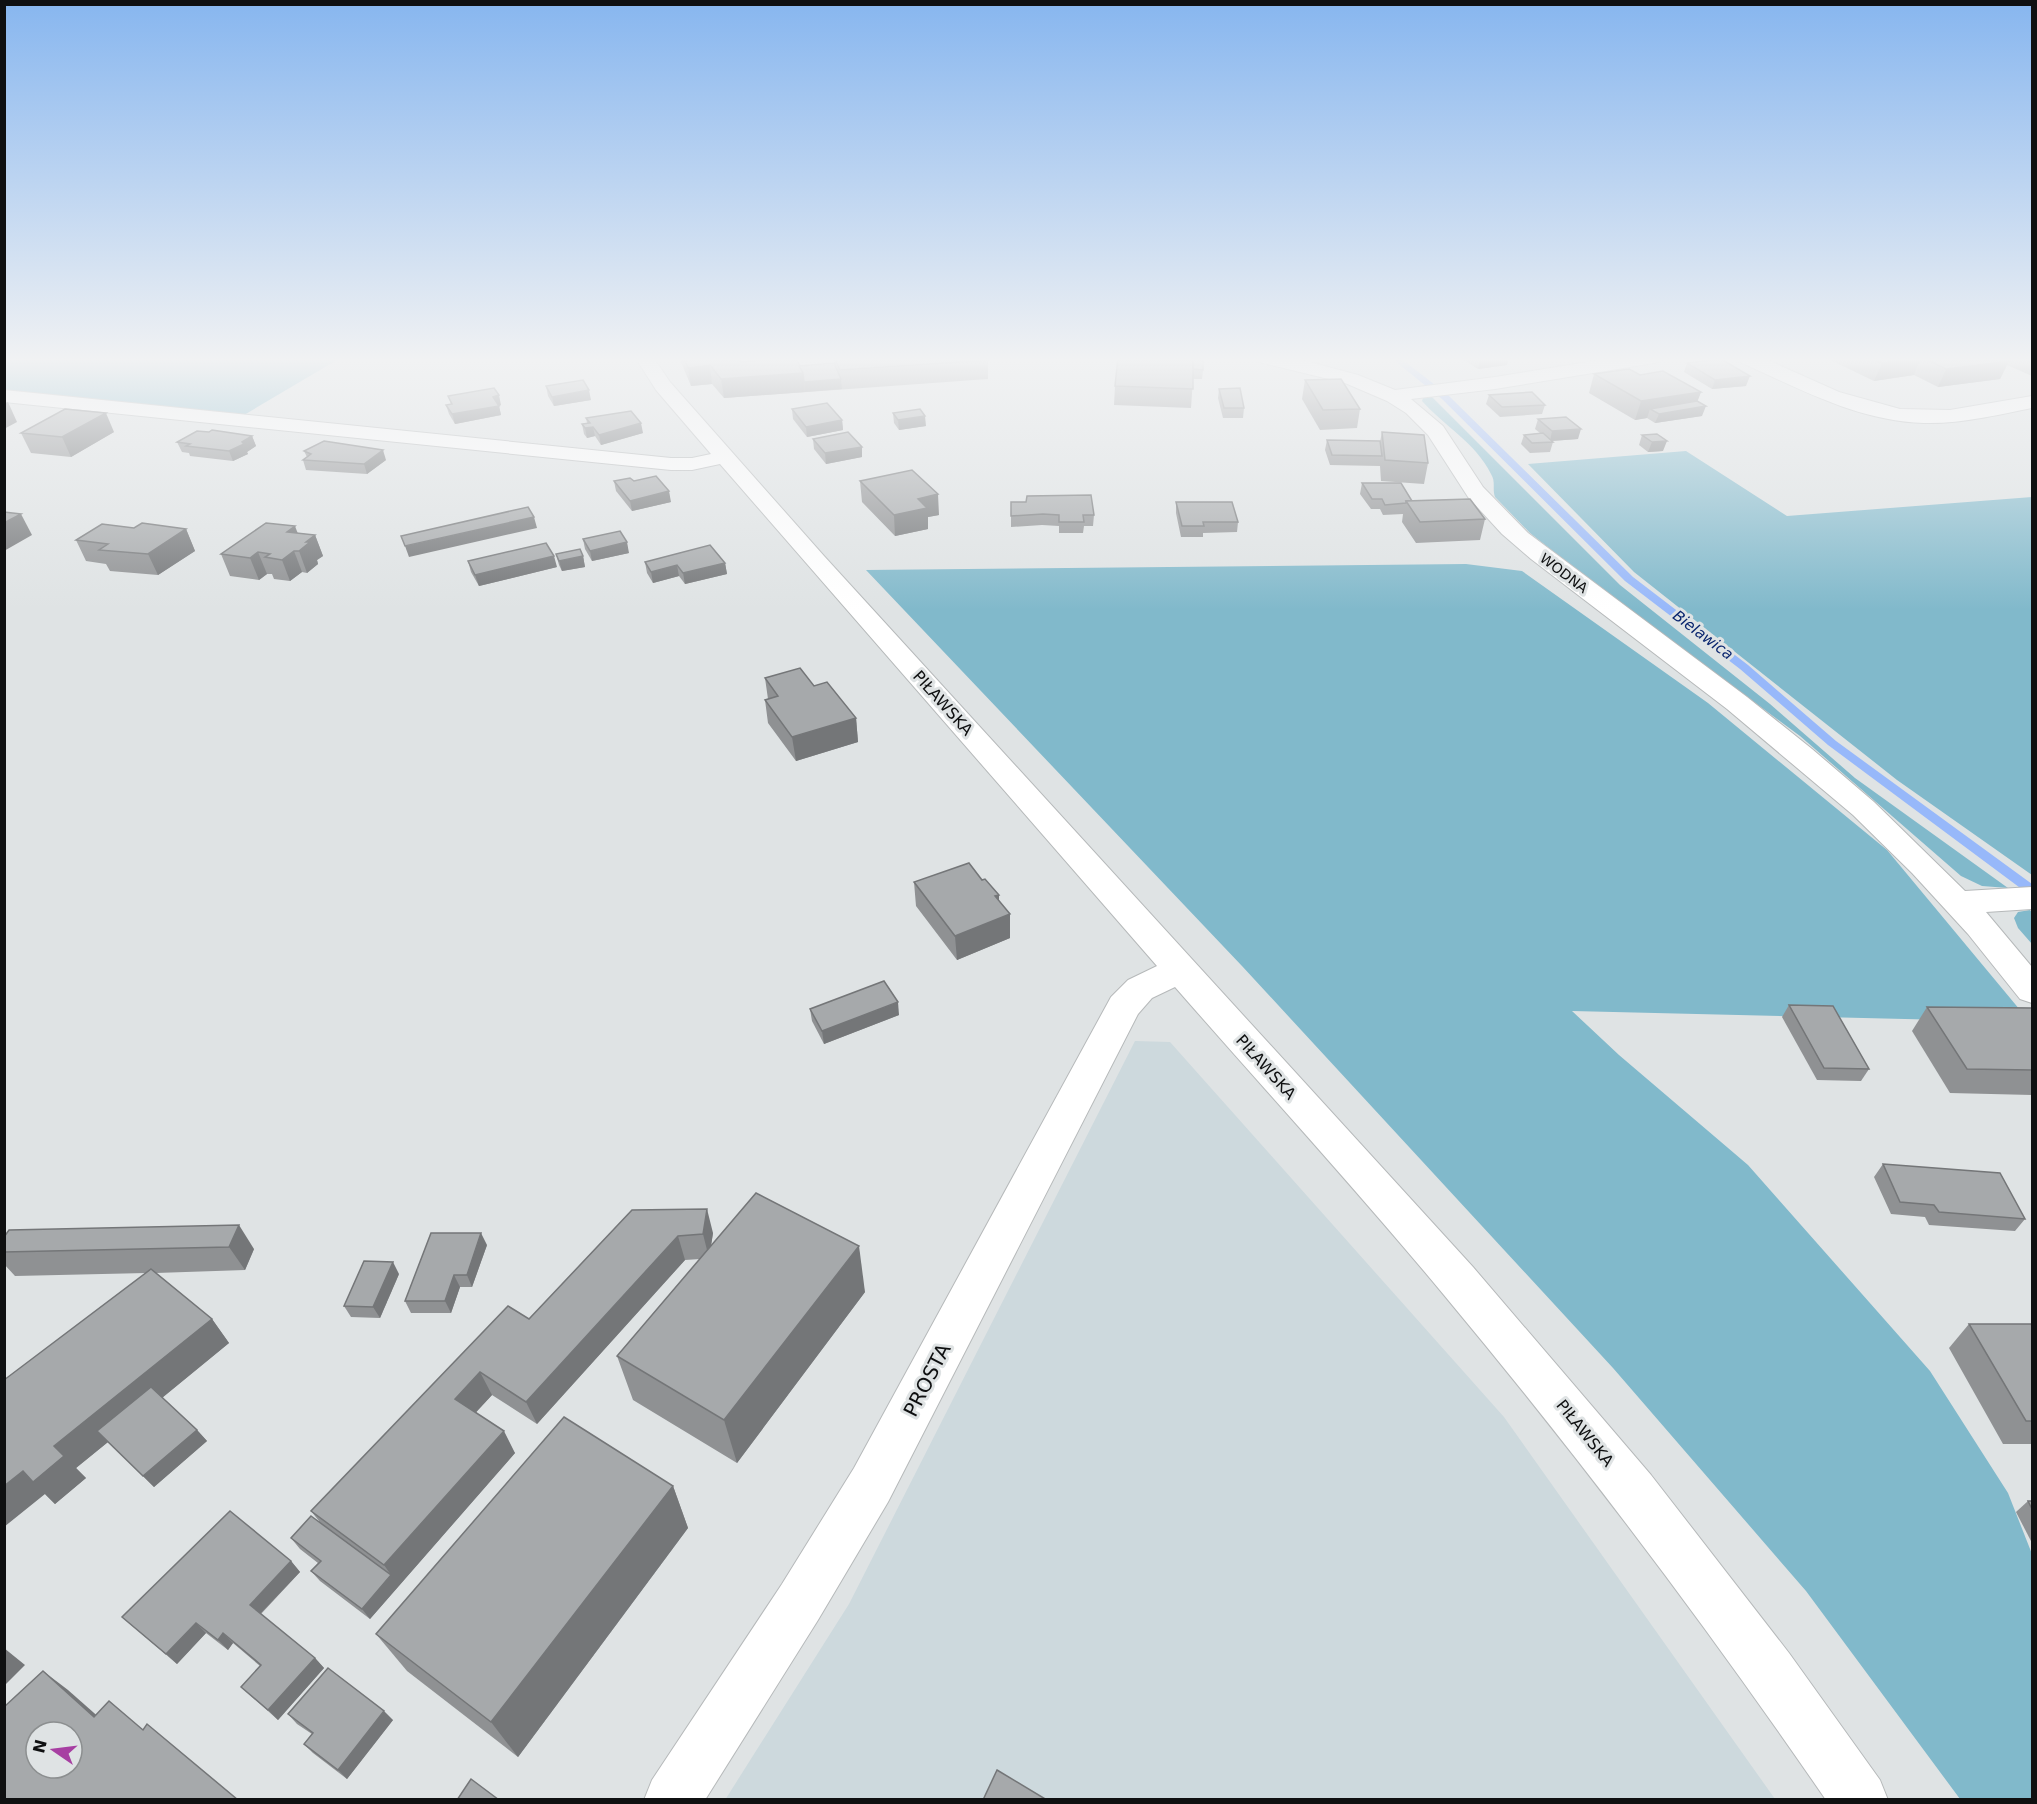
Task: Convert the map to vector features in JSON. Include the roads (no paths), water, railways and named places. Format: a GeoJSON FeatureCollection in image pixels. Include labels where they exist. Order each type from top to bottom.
{"type":"FeatureCollection","features":[{"type":"Feature","properties":{"kind":"street"},"geometry":{"type":"LineString","coordinates":[[447,441],[671,464],[692,464],[725,457]]}},
{"type":"Feature","properties":{"kind":"street","name":"PIŁAWSKA"},"geometry":{"type":"LineString","coordinates":[[711,441],[1458,1280],[1619,1474],[1770,1672],[1860,1800]]}},
{"type":"Feature","properties":{"kind":"street","name":"WODNA"},"geometry":{"type":"LineString","coordinates":[[1442,441],[1471,485],[1527,544],[1790,744],[1919,861],[1959,902],[2032,990]]}},
{"type":"Feature","properties":{"kind":"street"},"geometry":{"type":"LineString","coordinates":[[1959,902],[2026,898]]}},
{"type":"Feature","properties":{"kind":"street","name":"PROSTA"},"geometry":{"type":"LineString","coordinates":[[672,1800],[801,1602],[871,1485],[1124,1006],[1140,989],[1181,970]]}},
{"type":"Feature","properties":{"kind":"waterway","name":"Bielawica"},"geometry":{"type":"LineString","coordinates":[[1490,441],[1629,579],[1744,667],[1832,743],[2032,890]]}}]}
